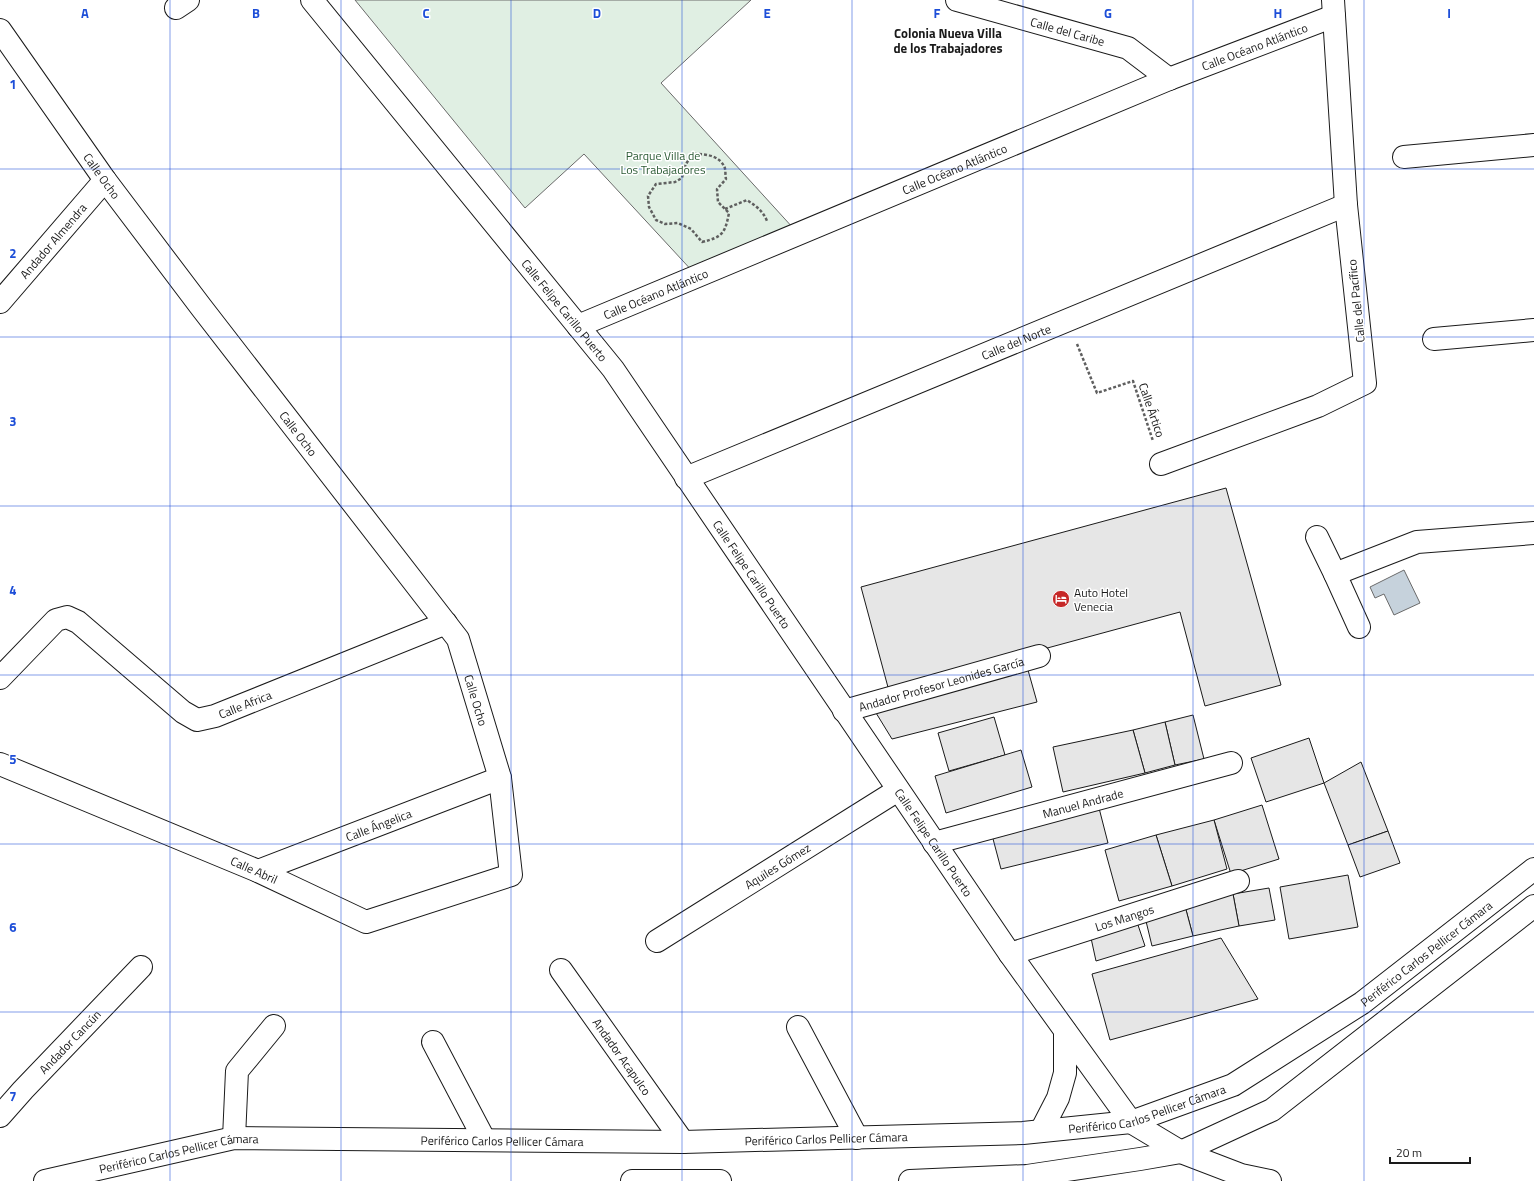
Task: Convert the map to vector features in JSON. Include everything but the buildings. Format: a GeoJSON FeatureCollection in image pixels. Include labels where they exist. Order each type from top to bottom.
{"type":"FeatureCollection","features":[{"type":"Feature","properties":{"kind":"street","name":"Calle Felipe Carillo Puerto"},"geometry":{"type":"LineString","coordinates":[[312,0],[613,369],[1010,954],[1131,1122],[1181,1152],[1241,1175],[1270,1181]]}},
{"type":"Feature","properties":{"kind":"street","name":"Calle del Caribe"},"geometry":{"type":"LineString","coordinates":[[957,0],[1128,48],[1169,79]]}},
{"type":"Feature","properties":{"kind":"street","name":"Calle Océano Atlántico"},"geometry":{"type":"LineString","coordinates":[[578,326],[1169,79],[1333,8]]}},
{"type":"Feature","properties":{"kind":"street","name":"Calle del Pacífico"},"geometry":{"type":"LineString","coordinates":[[1161,464],[1318,406],[1365,383],[1346,205],[1333,8]]}},
{"type":"Feature","properties":{"kind":"street","name":"Calle Ocho"},"geometry":{"type":"LineString","coordinates":[[0,30],[105,180],[201,308],[458,639],[500,778],[511,875]]}},
{"type":"Feature","properties":{"kind":"street"},"geometry":{"type":"LineString","coordinates":[[1404,157],[1534,145]]}},
{"type":"Feature","properties":{"kind":"street","name":"Andador Almendra"},"geometry":{"type":"LineString","coordinates":[[0,302],[105,180]]}},
{"type":"Feature","properties":{"kind":"street","name":"Calle del Norte"},"geometry":{"type":"LineString","coordinates":[[686,478],[1346,205]]}},
{"type":"Feature","properties":{"kind":"street"},"geometry":{"type":"LineString","coordinates":[[1434,340],[1534,330]]}},
{"type":"Feature","properties":{"kind":"street"},"geometry":{"type":"LineString","coordinates":[[1335,574],[1417,542],[1534,533]]}},
{"type":"Feature","properties":{"kind":"street"},"geometry":{"type":"LineString","coordinates":[[1317,536],[1359,627]]}},
{"type":"Feature","properties":{"kind":"street","name":"Calle Africa"},"geometry":{"type":"LineString","coordinates":[[0,678],[56,620],[67,617],[78,622],[183,712],[197,720],[214,716],[446,622]]}},
{"type":"Feature","properties":{"kind":"street","name":"Andador Profesor Leonides García"},"geometry":{"type":"LineString","coordinates":[[844,711],[1038,656]]}},
{"type":"Feature","properties":{"kind":"street","name":"Manuel Andrade"},"geometry":{"type":"LineString","coordinates":[[934,843],[1231,763]]}},
{"type":"Feature","properties":{"kind":"street","name":"Calle Abril"},"geometry":{"type":"LineString","coordinates":[[0,764],[258,871],[366,922],[511,875]]}},
{"type":"Feature","properties":{"kind":"street","name":"Calle Ángelica"},"geometry":{"type":"LineString","coordinates":[[258,871],[500,778]]}},
{"type":"Feature","properties":{"kind":"street","name":"Aquiles Gómez"},"geometry":{"type":"LineString","coordinates":[[657,942],[898,790]]}},
{"type":"Feature","properties":{"kind":"street","name":"Periférico Carlos Pellicer Cámara"},"geometry":{"type":"LineString","coordinates":[[45,1181],[234,1138],[484,1139],[683,1142],[1015,1133],[1131,1122],[1233,1085],[1362,1003],[1534,869]]}},
{"type":"Feature","properties":{"kind":"street","name":"Los Mangos"},"geometry":{"type":"LineString","coordinates":[[1010,954],[1238,881]]}},
{"type":"Feature","properties":{"kind":"street"},"geometry":{"type":"LineString","coordinates":[[910,1181],[1027,1176],[1181,1152],[1272,1110],[1534,906]]}},
{"type":"Feature","properties":{"kind":"street","name":"Andador Cancún"},"geometry":{"type":"LineString","coordinates":[[0,1116],[141,967]]}},
{"type":"Feature","properties":{"kind":"street","name":"Andador Acapulco"},"geometry":{"type":"LineString","coordinates":[[561,970],[683,1142]]}},
{"type":"Feature","properties":{"kind":"street"},"geometry":{"type":"LineString","coordinates":[[234,1138],[237,1071],[274,1026]]}},
{"type":"Feature","properties":{"kind":"street"},"geometry":{"type":"LineString","coordinates":[[798,1028],[857,1138]]}},
{"type":"Feature","properties":{"kind":"street"},"geometry":{"type":"LineString","coordinates":[[1041,1131],[1058,1098],[1065,1073],[1065,1030]]}},
{"type":"Feature","properties":{"kind":"street"},"geometry":{"type":"LineString","coordinates":[[433,1042],[484,1139]]}},
{"type":"Feature","properties":{"kind":"street"},"geometry":{"type":"LineString","coordinates":[[632,1181],[720,1181]]}},
{"type":"Feature","properties":{"kind":"path"},"geometry":{"type":"LineString","coordinates":[[694,154],[704,154],[715,157],[724,166],[726,179],[717,189],[718,202],[725,209],[729,213],[726,228],[721,236],[702,242],[691,229],[678,223],[665,224],[656,220],[648,207],[648,196],[656,184],[675,182],[682,178],[688,159],[694,154]]}},
{"type":"Feature","properties":{"kind":"path"},"geometry":{"type":"LineString","coordinates":[[725,209],[747,200],[758,208],[765,215],[771,229],[769,246]]}},
{"type":"Feature","properties":{"kind":"path","name":"Calle Ártico"},"geometry":{"type":"LineString","coordinates":[[1068,320],[1097,394],[1133,380],[1161,464]]}},
{"type":"Feature","properties":{"kind":"green space","name":"Parque Villa de Los Trabajadores"},"geometry":{"type":"Polygon","coordinates":[[[355,0],[751,0],[661,83],[794,229],[695,274],[584,154],[525,208],[355,0]]]}},
{"type":"Feature","properties":{"kind":"shaded area"},"geometry":{"type":"Polygon","coordinates":[[[1404,570],[1420,603],[1394,615],[1384,594],[1375,598],[1370,587],[1404,570]]]}},
{"type":"Feature","properties":{"kind":"place","name":"Auto Hotel Venecia"},"geometry":{"type":"Point","coordinates":[1061,599]}},
{"type":"Feature","properties":{"kind":"district","name":"Colonia Nueva Villa de los Trabajadores"},"geometry":{"type":"Point","coordinates":[948,40]}}]}
